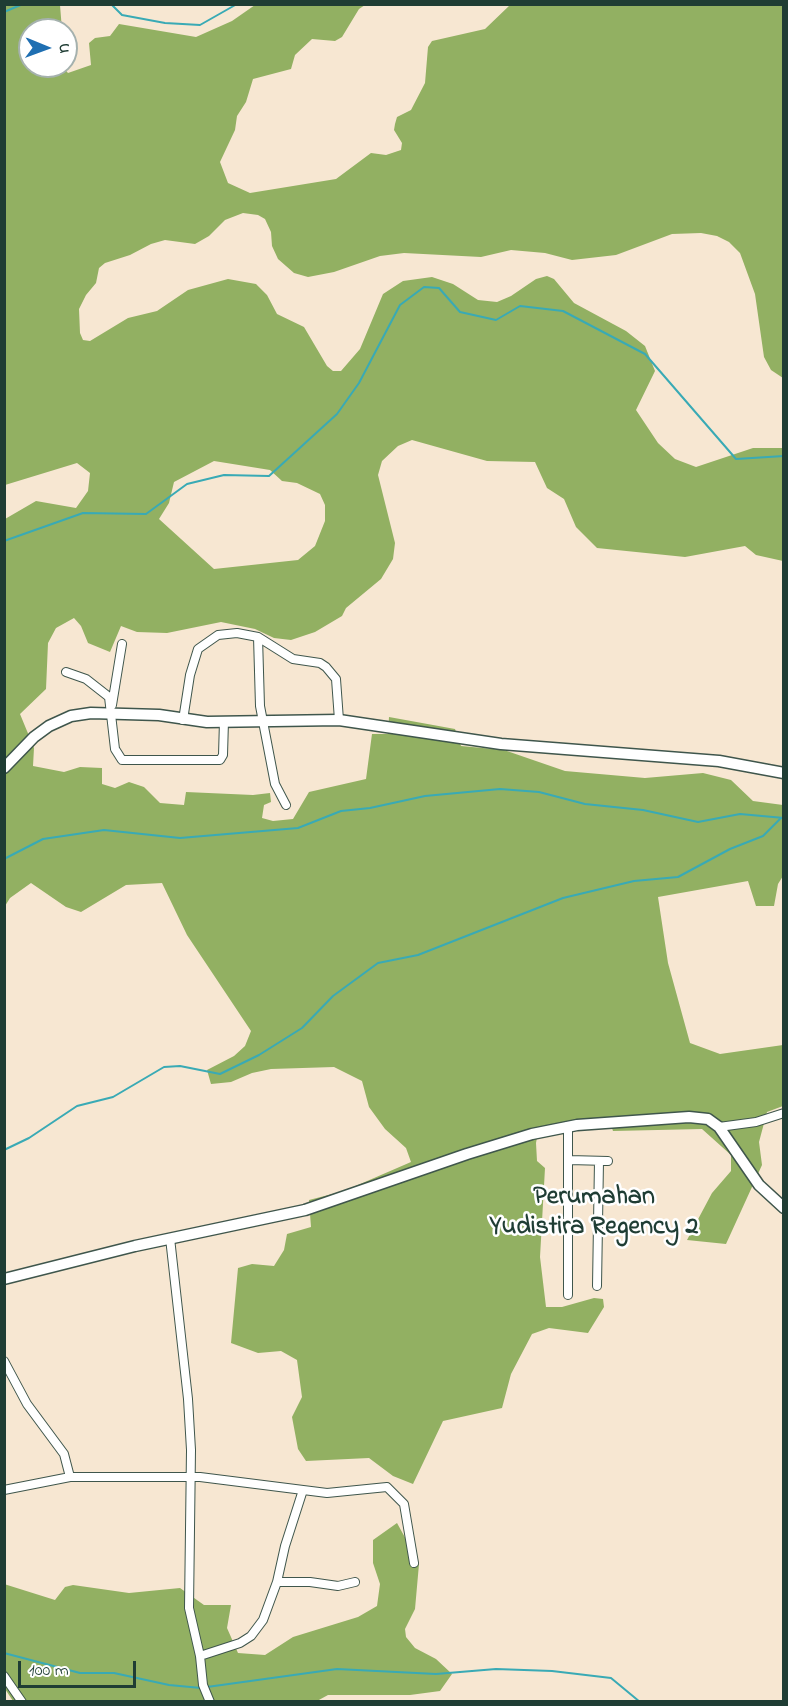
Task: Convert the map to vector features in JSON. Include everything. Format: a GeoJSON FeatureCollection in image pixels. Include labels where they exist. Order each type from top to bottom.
{"type":"FeatureCollection","features":[{"type":"Feature","properties":{"kind":"street"},"geometry":{"type":"LineString","coordinates":[[183,720],[192,665],[203,643],[226,633],[258,637],[293,659],[320,663],[332,673],[339,694],[339,720]]}},
{"type":"Feature","properties":{"kind":"street"},"geometry":{"type":"LineString","coordinates":[[258,637],[262,720],[275,784],[286,805]]}},
{"type":"Feature","properties":{"kind":"street"},"geometry":{"type":"LineString","coordinates":[[122,644],[112,709],[115,749],[122,760],[220,760],[223,755],[224,721]]}},
{"type":"Feature","properties":{"kind":"street"},"geometry":{"type":"LineString","coordinates":[[66,672],[93,683],[107,695],[112,709]]}},
{"type":"Feature","properties":{"kind":"street"},"geometry":{"type":"LineString","coordinates":[[4,768],[34,737],[61,720],[112,709],[183,720],[339,720],[501,744],[719,761],[783,773]]}},
{"type":"Feature","properties":{"kind":"street"},"geometry":{"type":"LineString","coordinates":[[719,1127],[756,1122],[783,1113]]}},
{"type":"Feature","properties":{"kind":"street"},"geometry":{"type":"LineString","coordinates":[[4,1279],[170,1238],[305,1210],[406,1173],[532,1134],[568,1126],[689,1117],[708,1119],[719,1127],[759,1185],[783,1207]]}},
{"type":"Feature","properties":{"kind":"street"},"geometry":{"type":"LineString","coordinates":[[568,1126],[568,1295]]}},
{"type":"Feature","properties":{"kind":"street"},"geometry":{"type":"LineString","coordinates":[[569,1160],[603,1161],[597,1286]]}},
{"type":"Feature","properties":{"kind":"street"},"geometry":{"type":"LineString","coordinates":[[170,1238],[188,1399],[190,1477],[188,1595],[193,1631],[200,1656],[203,1685],[210,1701]]}},
{"type":"Feature","properties":{"kind":"street"},"geometry":{"type":"LineString","coordinates":[[4,1361],[27,1404],[64,1454],[70,1477]]}},
{"type":"Feature","properties":{"kind":"street"},"geometry":{"type":"LineString","coordinates":[[4,1490],[70,1477],[190,1477],[327,1493],[387,1487],[404,1504],[414,1563]]}},
{"type":"Feature","properties":{"kind":"street"},"geometry":{"type":"LineString","coordinates":[[200,1656],[234,1645],[251,1636],[263,1620],[277,1582],[285,1546],[303,1490]]}},
{"type":"Feature","properties":{"kind":"street"},"geometry":{"type":"LineString","coordinates":[[277,1582],[310,1582],[338,1586],[355,1582]]}},
{"type":"Feature","properties":{"kind":"street"},"geometry":{"type":"LineString","coordinates":[[4,1676],[22,1701]]}},
{"type":"Feature","properties":{"kind":"green space"},"geometry":{"type":"Polygon","coordinates":[[[5,5],[60,5],[61,18],[18,18],[18,78],[78,78],[78,70],[91,65],[89,43],[95,38],[110,36],[119,24],[196,37],[232,21],[255,5],[365,5],[359,9],[342,37],[335,41],[312,39],[295,55],[291,69],[253,79],[246,102],[237,116],[235,130],[220,162],[228,183],[250,193],[336,179],[371,153],[386,155],[401,150],[402,143],[394,130],[395,124],[397,117],[411,110],[425,83],[428,47],[432,41],[485,29],[510,5],[783,5],[783,378],[771,370],[764,357],[755,294],[740,253],[729,242],[717,236],[701,233],[672,234],[616,255],[572,260],[545,253],[511,250],[481,257],[404,253],[380,256],[334,272],[308,277],[294,273],[278,259],[265,219],[258,215],[243,213],[225,220],[209,236],[195,244],[165,240],[105,263],[99,268],[96,283],[86,295],[79,309],[80,333],[83,340],[90,341],[128,318],[157,311],[188,290],[228,279],[256,284],[267,295],[277,314],[304,327],[327,366],[333,371],[341,371],[360,349],[383,294],[403,281],[432,277],[453,284],[478,300],[497,302],[511,296],[536,279],[547,276],[554,279],[574,303],[626,331],[645,346],[655,371],[636,410],[658,443],[675,459],[696,467],[753,448],[783,448],[783,561],[756,555],[745,546],[685,557],[597,548],[576,527],[564,499],[547,488],[535,462],[487,461],[412,440],[398,446],[382,461],[378,475],[395,543],[393,559],[381,579],[346,608],[342,616],[315,632],[291,640],[274,638],[255,629],[221,622],[167,633],[137,632],[121,626],[110,652],[88,643],[81,626],[74,618],[56,628],[48,643],[46,689],[20,714],[34,748],[33,766],[64,772],[80,767],[102,768],[102,784],[115,788],[129,782],[144,787],[160,803],[184,805],[186,792],[253,795],[270,793],[271,802],[264,805],[262,818],[273,821],[293,819],[309,792],[366,779],[372,734],[388,734],[389,717],[455,729],[461,746],[504,750],[565,771],[645,778],[703,773],[731,780],[753,801],[783,805],[783,876],[778,884],[774,906],[756,906],[748,881],[658,897],[668,963],[690,1043],[720,1054],[783,1045],[783,1106],[767,1112],[759,1142],[762,1165],[726,1244],[687,1240],[712,1193],[731,1171],[731,1155],[702,1129],[613,1131],[608,1117],[539,1127],[536,1143],[537,1161],[545,1168],[540,1257],[546,1307],[562,1307],[594,1298],[603,1299],[604,1307],[588,1333],[549,1328],[532,1334],[511,1374],[502,1408],[443,1421],[413,1484],[393,1476],[369,1458],[306,1461],[298,1449],[292,1417],[302,1397],[297,1360],[281,1351],[258,1353],[231,1343],[238,1268],[252,1264],[274,1266],[284,1250],[287,1234],[311,1227],[309,1200],[344,1191],[411,1162],[406,1148],[385,1129],[369,1107],[362,1081],[334,1067],[271,1069],[252,1073],[231,1082],[211,1084],[207,1070],[234,1056],[245,1046],[251,1031],[187,935],[162,883],[126,885],[81,912],[66,907],[31,883],[10,898],[5,906],[5,519],[36,501],[76,508],[88,491],[90,473],[77,463],[5,485],[5,5]],[[214,461],[174,482],[169,503],[159,519],[214,569],[298,560],[315,546],[325,521],[325,505],[320,494],[297,483],[282,481],[270,470],[214,461]]]}},
{"type":"Feature","properties":{"kind":"green space"},"geometry":{"type":"Polygon","coordinates":[[[397,1523],[408,1543],[410,1559],[419,1564],[415,1609],[405,1629],[406,1637],[415,1648],[436,1659],[452,1674],[440,1691],[410,1695],[328,1695],[317,1701],[13,1701],[5,1689],[4,1584],[55,1600],[65,1587],[73,1585],[129,1593],[180,1588],[204,1605],[231,1605],[227,1628],[238,1653],[265,1655],[293,1637],[358,1617],[377,1606],[380,1584],[373,1563],[373,1540],[397,1523]]]}},
{"type":"Feature","properties":{"kind":"waterway"},"geometry":{"type":"LineString","coordinates":[[4,12],[23,4]]}},
{"type":"Feature","properties":{"kind":"waterway"},"geometry":{"type":"LineString","coordinates":[[111,4],[122,15],[165,23],[200,25],[237,4]]}},
{"type":"Feature","properties":{"kind":"waterway"},"geometry":{"type":"LineString","coordinates":[[4,541],[83,513],[146,514],[187,484],[224,475],[269,476],[337,414],[359,383],[400,305],[424,287],[439,288],[460,312],[496,320],[520,306],[563,311],[645,354],[736,459],[784,456]]}},
{"type":"Feature","properties":{"kind":"waterway"},"geometry":{"type":"LineString","coordinates":[[4,859],[43,839],[104,830],[180,838],[298,828],[341,811],[370,808],[425,796],[500,789],[539,792],[585,804],[643,810],[698,822],[740,814],[784,818]]}},
{"type":"Feature","properties":{"kind":"waterway"},"geometry":{"type":"LineString","coordinates":[[4,1150],[29,1138],[77,1106],[113,1097],[164,1067],[180,1066],[220,1074],[259,1055],[302,1028],[333,996],[378,963],[418,955],[563,898],[634,881],[678,877],[730,849],[763,836],[781,818]]}},
{"type":"Feature","properties":{"kind":"waterway"},"geometry":{"type":"LineString","coordinates":[[4,1653],[80,1673],[114,1673],[169,1685],[201,1688]]}},
{"type":"Feature","properties":{"kind":"waterway"},"geometry":{"type":"LineString","coordinates":[[207,1687],[337,1669],[436,1674],[496,1669],[552,1671],[611,1678],[640,1702]]}},
{"type":"Feature","properties":{"kind":"district","name":"Perumahan Yudistira Regency 2"},"geometry":{"type":"Point","coordinates":[594,1214]}}]}
